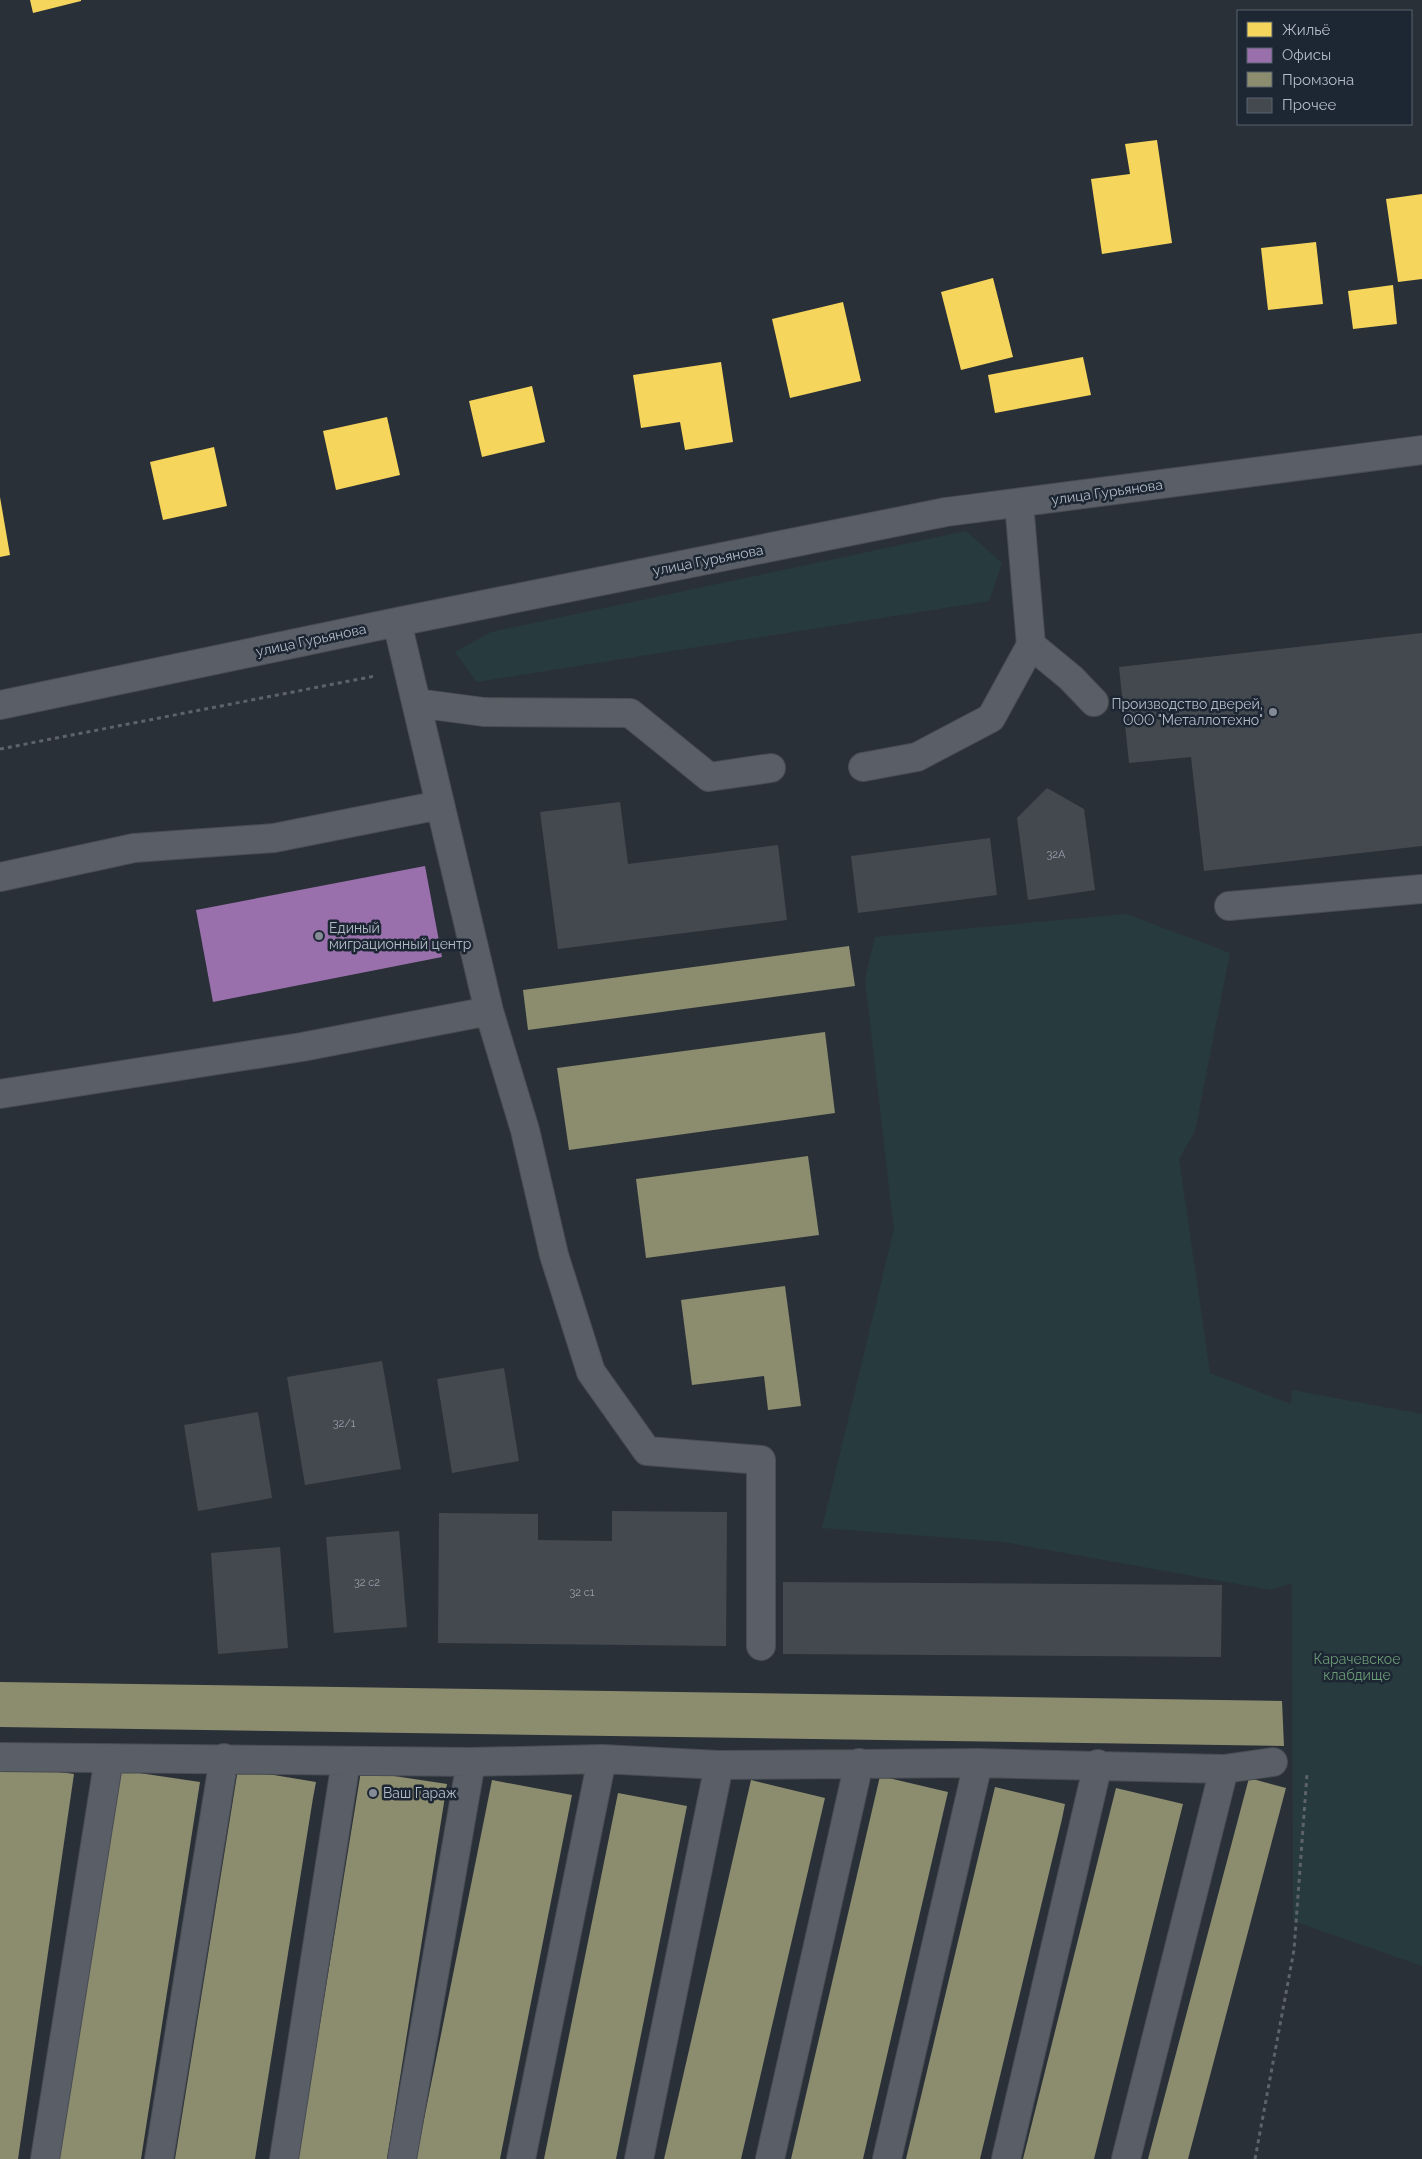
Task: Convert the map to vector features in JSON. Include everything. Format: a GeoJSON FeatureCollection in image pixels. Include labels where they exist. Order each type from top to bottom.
{"type":"FeatureCollection","features":[{"type":"Feature","properties":{"kind":"street","name":"улица Гурьянова"},"geometry":{"type":"LineString","coordinates":[[0,705],[397,622],[946,512],[1422,450]]}},
{"type":"Feature","properties":{"kind":"street"},"geometry":{"type":"LineString","coordinates":[[863,767],[917,757],[991,718],[1031,645],[1019,503]]}},
{"type":"Feature","properties":{"kind":"street"},"geometry":{"type":"LineString","coordinates":[[397,622],[489,1011],[525,1130],[554,1255],[591,1372],[647,1451],[762,1460],[761,1646]]}},
{"type":"Feature","properties":{"kind":"street"},"geometry":{"type":"LineString","coordinates":[[1031,645],[1071,678],[1094,702]]}},
{"type":"Feature","properties":{"kind":"street"},"geometry":{"type":"LineString","coordinates":[[416,703],[484,712],[630,713],[709,777],[771,768]]}},
{"type":"Feature","properties":{"kind":"street"},"geometry":{"type":"LineString","coordinates":[[0,878],[134,848],[274,838],[440,805]]}},
{"type":"Feature","properties":{"kind":"street"},"geometry":{"type":"LineString","coordinates":[[1229,906],[1422,889]]}},
{"type":"Feature","properties":{"kind":"street"},"geometry":{"type":"LineString","coordinates":[[0,1094],[302,1048],[489,1011]]}},
{"type":"Feature","properties":{"kind":"street"},"geometry":{"type":"LineString","coordinates":[[0,1756],[471,1762],[602,1759],[719,1765],[859,1763],[1098,1764],[1224,1769],[1273,1762]]}},
{"type":"Feature","properties":{"kind":"street"},"geometry":{"type":"LineString","coordinates":[[45,2159],[109,1758]]}},
{"type":"Feature","properties":{"kind":"street"},"geometry":{"type":"LineString","coordinates":[[159,2159],[224,1758]]}},
{"type":"Feature","properties":{"kind":"street"},"geometry":{"type":"LineString","coordinates":[[521,2159],[602,1759]]}},
{"type":"Feature","properties":{"kind":"street"},"geometry":{"type":"LineString","coordinates":[[284,2159],[346,1761]]}},
{"type":"Feature","properties":{"kind":"street"},"geometry":{"type":"LineString","coordinates":[[402,2159],[471,1762]]}},
{"type":"Feature","properties":{"kind":"street"},"geometry":{"type":"LineString","coordinates":[[770,2159],[859,1763]]}},
{"type":"Feature","properties":{"kind":"street"},"geometry":{"type":"LineString","coordinates":[[887,2159],[978,1764]]}},
{"type":"Feature","properties":{"kind":"street"},"geometry":{"type":"LineString","coordinates":[[1006,2159],[1098,1764]]}},
{"type":"Feature","properties":{"kind":"street"},"geometry":{"type":"LineString","coordinates":[[639,2159],[719,1765]]}},
{"type":"Feature","properties":{"kind":"street"},"geometry":{"type":"LineString","coordinates":[[1126,2159],[1224,1769]]}},
{"type":"Feature","properties":{"kind":"path"},"geometry":{"type":"LineString","coordinates":[[0,749],[408,670]]}},
{"type":"Feature","properties":{"kind":"path"},"geometry":{"type":"LineString","coordinates":[[1255,2159],[1294,1950],[1308,1759],[1273,1762]]}},
{"type":"Feature","properties":{"kind":"green space"},"geometry":{"type":"Polygon","coordinates":[[[966,531],[1002,563],[989,601],[477,682],[455,652],[491,632],[966,531]]]}},
{"type":"Feature","properties":{"kind":"green space","name":"Карачевское клабдище"},"geometry":{"type":"Polygon","coordinates":[[[1126,914],[1230,953],[1195,1131],[1179,1159],[1210,1373],[1291,1404],[1292,1390],[1422,1414],[1422,1966],[1293,1921],[1292,1583],[1271,1590],[1004,1542],[822,1528],[894,1229],[865,980],[875,937],[1126,914]]]}},
{"type":"Feature","properties":{"kind":"building: Жильё"},"geometry":{"type":"Polygon","coordinates":[[[30,0],[81,0],[81,1],[33,13],[30,0]]]}},
{"type":"Feature","properties":{"kind":"building: Жильё"},"geometry":{"type":"Polygon","coordinates":[[[1157,140],[1172,243],[1102,254],[1091,179],[1130,174],[1125,144],[1157,140]]]}},
{"type":"Feature","properties":{"kind":"building: Жильё"},"geometry":{"type":"Polygon","coordinates":[[[1422,194],[1422,279],[1398,282],[1386,199],[1422,194]]]}},
{"type":"Feature","properties":{"kind":"building: Жильё"},"geometry":{"type":"Polygon","coordinates":[[[1316,242],[1323,304],[1268,310],[1261,248],[1316,242]]]}},
{"type":"Feature","properties":{"kind":"building: Жильё"},"geometry":{"type":"Polygon","coordinates":[[[993,278],[1013,357],[961,370],[941,292],[993,278]]]}},
{"type":"Feature","properties":{"kind":"building: Жильё"},"geometry":{"type":"Polygon","coordinates":[[[1393,285],[1397,324],[1353,329],[1348,291],[1393,285]]]}},
{"type":"Feature","properties":{"kind":"building: Жильё"},"geometry":{"type":"Polygon","coordinates":[[[843,302],[861,381],[790,398],[772,319],[843,302]]]}},
{"type":"Feature","properties":{"kind":"building: Жильё"},"geometry":{"type":"Polygon","coordinates":[[[1083,357],[1091,395],[995,413],[988,375],[1083,357]]]}},
{"type":"Feature","properties":{"kind":"building: Жильё"},"geometry":{"type":"Polygon","coordinates":[[[721,362],[733,442],[685,450],[680,422],[641,428],[633,375],[721,362]]]}},
{"type":"Feature","properties":{"kind":"building: Жильё"},"geometry":{"type":"Polygon","coordinates":[[[532,386],[545,442],[482,457],[469,401],[532,386]]]}},
{"type":"Feature","properties":{"kind":"building: Жильё"},"geometry":{"type":"Polygon","coordinates":[[[387,417],[400,475],[336,490],[323,431],[387,417]]]}},
{"type":"Feature","properties":{"kind":"building: Жильё"},"geometry":{"type":"Polygon","coordinates":[[[214,447],[227,506],[163,520],[150,462],[214,447]]]}},
{"type":"Feature","properties":{"kind":"building: Жильё"},"geometry":{"type":"Polygon","coordinates":[[[0,497],[10,555],[0,557],[0,497]]]}},
{"type":"Feature","properties":{"kind":"building: Офисы","name":"Единый миграционный центр"},"geometry":{"type":"Polygon","coordinates":[[[425,866],[442,957],[213,1002],[196,910],[425,866]]]}},
{"type":"Feature","properties":{"kind":"building: Промзона"},"geometry":{"type":"Polygon","coordinates":[[[849,946],[855,986],[528,1030],[523,990],[849,946]]]}},
{"type":"Feature","properties":{"kind":"building: Промзона"},"geometry":{"type":"Polygon","coordinates":[[[825,1032],[835,1113],[569,1150],[557,1068],[825,1032]]]}},
{"type":"Feature","properties":{"kind":"building: Промзона"},"geometry":{"type":"Polygon","coordinates":[[[808,1156],[819,1235],[646,1258],[636,1179],[808,1156]]]}},
{"type":"Feature","properties":{"kind":"building: Промзона"},"geometry":{"type":"Polygon","coordinates":[[[785,1286],[801,1406],[768,1410],[764,1376],[692,1385],[681,1300],[785,1286]]]}},
{"type":"Feature","properties":{"kind":"building: Промзона"},"geometry":{"type":"Polygon","coordinates":[[[0,1682],[1282,1701],[1284,1746],[0,1727],[0,1682]]]}},
{"type":"Feature","properties":{"kind":"building: Промзона"},"geometry":{"type":"Polygon","coordinates":[[[0,1764],[74,1774],[18,2159],[0,2159],[0,1764]]]}},
{"type":"Feature","properties":{"kind":"building: Промзона"},"geometry":{"type":"Polygon","coordinates":[[[238,1769],[316,1782],[255,2159],[175,2159],[238,1769]]]}},
{"type":"Feature","properties":{"kind":"building: Промзона"},"geometry":{"type":"Polygon","coordinates":[[[119,1770],[200,1782],[141,2159],[58,2159],[119,1770]]]}},
{"type":"Feature","properties":{"kind":"building: Промзона"},"geometry":{"type":"Polygon","coordinates":[[[361,1771],[447,1784],[387,2159],[298,2159],[361,1771]]]}},
{"type":"Feature","properties":{"kind":"building: Промзона"},"geometry":{"type":"Polygon","coordinates":[[[880,1776],[948,1792],[863,2159],[791,2159],[880,1776]]]}},
{"type":"Feature","properties":{"kind":"building: Промзона"},"geometry":{"type":"Polygon","coordinates":[[[1249,1778],[1286,1788],[1188,2159],[1148,2159],[1249,1778]]]}},
{"type":"Feature","properties":{"kind":"building: Промзона"},"geometry":{"type":"Polygon","coordinates":[[[492,1780],[572,1795],[500,2159],[416,2159],[492,1780]]]}},
{"type":"Feature","properties":{"kind":"building: Промзона"},"geometry":{"type":"Polygon","coordinates":[[[751,1780],[825,1798],[741,2159],[664,2159],[751,1780]]]}},
{"type":"Feature","properties":{"kind":"building: Промзона"},"geometry":{"type":"Polygon","coordinates":[[[995,1787],[1065,1804],[1062,1819],[980,2159],[906,2159],[995,1787]]]}},
{"type":"Feature","properties":{"kind":"building: Промзона"},"geometry":{"type":"Polygon","coordinates":[[[1116,1788],[1183,1804],[1094,2159],[1023,2159],[1116,1788]]]}},
{"type":"Feature","properties":{"kind":"building: Промзона"},"geometry":{"type":"Polygon","coordinates":[[[618,1793],[687,1806],[616,2159],[544,2159],[618,1793]]]}},
{"type":"Feature","properties":{"kind":"building: Прочее","name":"Производство дверей, ООО \"Металлотехно\""},"geometry":{"type":"Polygon","coordinates":[[[1422,633],[1422,846],[1204,871],[1191,757],[1129,763],[1119,667],[1422,633]]]}},
{"type":"Feature","properties":{"kind":"building: Прочее"},"geometry":{"type":"Polygon","coordinates":[[[1047,788],[1084,809],[1095,890],[1028,900],[1017,818],[1047,788]]]}},
{"type":"Feature","properties":{"kind":"building: Прочее"},"geometry":{"type":"Polygon","coordinates":[[[620,802],[628,864],[778,845],[787,920],[558,949],[540,812],[620,802]]]}},
{"type":"Feature","properties":{"kind":"building: Прочее"},"geometry":{"type":"Polygon","coordinates":[[[990,838],[997,895],[858,913],[851,856],[990,838]]]}},
{"type":"Feature","properties":{"kind":"building: Прочее"},"geometry":{"type":"Polygon","coordinates":[[[382,1361],[401,1469],[305,1485],[287,1377],[382,1361]]]}},
{"type":"Feature","properties":{"kind":"building: Прочее"},"geometry":{"type":"Polygon","coordinates":[[[504,1368],[519,1461],[452,1473],[437,1379],[504,1368]]]}},
{"type":"Feature","properties":{"kind":"building: Прочее"},"geometry":{"type":"Polygon","coordinates":[[[258,1412],[272,1498],[198,1511],[184,1425],[258,1412]]]}},
{"type":"Feature","properties":{"kind":"building: Прочее"},"geometry":{"type":"Polygon","coordinates":[[[612,1511],[727,1512],[726,1646],[438,1643],[439,1513],[538,1514],[538,1540],[612,1541],[612,1511]]]}},
{"type":"Feature","properties":{"kind":"building: Прочее"},"geometry":{"type":"Polygon","coordinates":[[[399,1531],[407,1627],[334,1633],[326,1537],[399,1531]]]}},
{"type":"Feature","properties":{"kind":"building: Прочее"},"geometry":{"type":"Polygon","coordinates":[[[280,1547],[288,1648],[218,1654],[211,1553],[280,1547]]]}},
{"type":"Feature","properties":{"kind":"building: Прочее"},"geometry":{"type":"Polygon","coordinates":[[[783,1582],[1222,1585],[1221,1657],[783,1654],[783,1582]]]}},
{"type":"Feature","properties":{"kind":"place","name":"Производство дверей, ООО \"Металлотехно\""},"geometry":{"type":"Point","coordinates":[1273,712]}},
{"type":"Feature","properties":{"kind":"place","name":"Единый миграционный центр"},"geometry":{"type":"Point","coordinates":[319,936]}},
{"type":"Feature","properties":{"kind":"place","name":"Ваш Гараж"},"geometry":{"type":"Point","coordinates":[373,1793]}}]}
